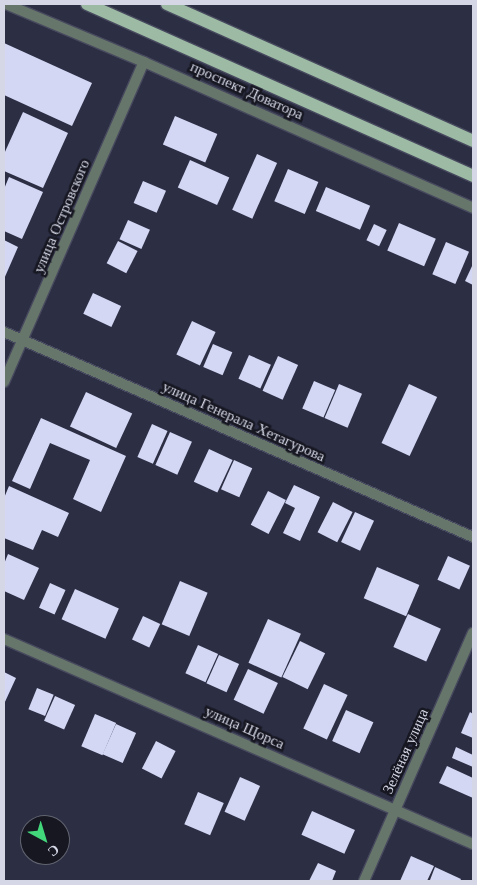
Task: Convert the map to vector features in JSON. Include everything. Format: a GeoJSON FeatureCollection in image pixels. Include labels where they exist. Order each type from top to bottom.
{"type":"FeatureCollection","features":[{"type":"Feature","properties":{"kind":"main road","name":"проспект Доватора"},"geometry":{"type":"LineString","coordinates":[[87,4],[473,176]]}},
{"type":"Feature","properties":{"kind":"main road"},"geometry":{"type":"LineString","coordinates":[[167,4],[473,142]]}},
{"type":"Feature","properties":{"kind":"street","name":"проспект Доватора"},"geometry":{"type":"LineString","coordinates":[[6,4],[144,62],[473,208]]}},
{"type":"Feature","properties":{"kind":"street","name":"улица Островского"},"geometry":{"type":"LineString","coordinates":[[4,382],[144,62]]}},
{"type":"Feature","properties":{"kind":"street","name":"улица Генерала Хетагурова"},"geometry":{"type":"LineString","coordinates":[[4,332],[473,537]]}},
{"type":"Feature","properties":{"kind":"street","name":"Зелёная улица"},"geometry":{"type":"LineString","coordinates":[[364,881],[473,633]]}},
{"type":"Feature","properties":{"kind":"street","name":"улица Щорса"},"geometry":{"type":"LineString","coordinates":[[4,639],[473,844]]}},
{"type":"Feature","properties":{"kind":"building"},"geometry":{"type":"Polygon","coordinates":[[[4,43],[92,83],[72,126],[4,95],[4,43]]]}},
{"type":"Feature","properties":{"kind":"building"},"geometry":{"type":"Polygon","coordinates":[[[23,112],[68,133],[43,188],[4,171],[4,154],[23,112]]]}},
{"type":"Feature","properties":{"kind":"building"},"geometry":{"type":"Polygon","coordinates":[[[175,116],[217,134],[205,163],[163,145],[175,116]]]}},
{"type":"Feature","properties":{"kind":"building"},"geometry":{"type":"Polygon","coordinates":[[[257,154],[277,163],[252,219],[232,210],[257,154]]]}},
{"type":"Feature","properties":{"kind":"building"},"geometry":{"type":"Polygon","coordinates":[[[190,160],[229,177],[217,205],[178,187],[190,160]]]}},
{"type":"Feature","properties":{"kind":"building"},"geometry":{"type":"Polygon","coordinates":[[[288,169],[318,182],[305,214],[274,201],[288,169]]]}},
{"type":"Feature","properties":{"kind":"building"},"geometry":{"type":"Polygon","coordinates":[[[9,177],[43,192],[22,239],[4,231],[4,189],[9,177]]]}},
{"type":"Feature","properties":{"kind":"building"},"geometry":{"type":"Polygon","coordinates":[[[143,181],[166,191],[157,213],[134,203],[143,181]]]}},
{"type":"Feature","properties":{"kind":"building"},"geometry":{"type":"Polygon","coordinates":[[[326,187],[370,206],[360,230],[316,211],[326,187]]]}},
{"type":"Feature","properties":{"kind":"building"},"geometry":{"type":"Polygon","coordinates":[[[128,220],[150,230],[141,249],[119,239],[128,220]]]}},
{"type":"Feature","properties":{"kind":"building"},"geometry":{"type":"Polygon","coordinates":[[[399,223],[436,239],[424,266],[387,251],[399,223]]]}},
{"type":"Feature","properties":{"kind":"building"},"geometry":{"type":"Polygon","coordinates":[[[374,224],[387,230],[379,246],[366,240],[374,224]]]}},
{"type":"Feature","properties":{"kind":"building"},"geometry":{"type":"Polygon","coordinates":[[[4,240],[18,247],[4,279],[4,240]]]}},
{"type":"Feature","properties":{"kind":"building"},"geometry":{"type":"Polygon","coordinates":[[[118,241],[138,251],[126,273],[107,263],[118,241]]]}},
{"type":"Feature","properties":{"kind":"building"},"geometry":{"type":"Polygon","coordinates":[[[446,242],[469,252],[455,284],[432,274],[446,242]]]}},
{"type":"Feature","properties":{"kind":"building"},"geometry":{"type":"Polygon","coordinates":[[[473,264],[473,285],[465,281],[473,264]]]}},
{"type":"Feature","properties":{"kind":"building"},"geometry":{"type":"Polygon","coordinates":[[[93,293],[121,306],[111,327],[83,314],[93,293]]]}},
{"type":"Feature","properties":{"kind":"building"},"geometry":{"type":"Polygon","coordinates":[[[192,321],[216,332],[200,366],[176,355],[192,321]]]}},
{"type":"Feature","properties":{"kind":"building"},"geometry":{"type":"Polygon","coordinates":[[[213,344],[232,352],[223,375],[203,367],[213,344]]]}},
{"type":"Feature","properties":{"kind":"building"},"geometry":{"type":"Polygon","coordinates":[[[249,355],[271,365],[260,389],[238,379],[249,355]]]}},
{"type":"Feature","properties":{"kind":"building"},"geometry":{"type":"Polygon","coordinates":[[[278,356],[298,365],[283,400],[263,391],[278,356]]]}},
{"type":"Feature","properties":{"kind":"building"},"geometry":{"type":"Polygon","coordinates":[[[314,381],[335,390],[323,418],[302,409],[314,381]]]}},
{"type":"Feature","properties":{"kind":"building"},"geometry":{"type":"Polygon","coordinates":[[[339,384],[362,394],[348,428],[325,418],[339,384]]]}},
{"type":"Feature","properties":{"kind":"building"},"geometry":{"type":"Polygon","coordinates":[[[409,384],[437,397],[410,456],[382,443],[409,384]]]}},
{"type":"Feature","properties":{"kind":"building"},"geometry":{"type":"Polygon","coordinates":[[[86,392],[132,414],[116,448],[70,426],[86,392]]]}},
{"type":"Feature","properties":{"kind":"building"},"geometry":{"type":"Polygon","coordinates":[[[41,418],[126,456],[101,512],[73,499],[90,460],[50,443],[30,489],[12,481],[41,418]]]}},
{"type":"Feature","properties":{"kind":"building"},"geometry":{"type":"Polygon","coordinates":[[[152,424],[168,431],[153,464],[137,457],[152,424]]]}},
{"type":"Feature","properties":{"kind":"building"},"geometry":{"type":"Polygon","coordinates":[[[170,432],[192,442],[177,475],[155,465],[170,432]]]}},
{"type":"Feature","properties":{"kind":"building"},"geometry":{"type":"Polygon","coordinates":[[[209,449],[233,460],[217,493],[194,482],[209,449]]]}},
{"type":"Feature","properties":{"kind":"building"},"geometry":{"type":"Polygon","coordinates":[[[234,460],[252,468],[239,497],[221,489],[234,460]]]}},
{"type":"Feature","properties":{"kind":"building"},"geometry":{"type":"Polygon","coordinates":[[[294,485],[320,497],[300,541],[283,533],[295,508],[285,503],[294,485]]]}},
{"type":"Feature","properties":{"kind":"building"},"geometry":{"type":"Polygon","coordinates":[[[9,486],[69,513],[58,537],[42,530],[33,550],[4,538],[4,498],[9,486]]]}},
{"type":"Feature","properties":{"kind":"building"},"geometry":{"type":"Polygon","coordinates":[[[268,491],[286,500],[269,534],[251,525],[268,491]]]}},
{"type":"Feature","properties":{"kind":"building"},"geometry":{"type":"Polygon","coordinates":[[[333,502],[353,512],[337,542],[318,532],[333,502]]]}},
{"type":"Feature","properties":{"kind":"building"},"geometry":{"type":"Polygon","coordinates":[[[355,512],[374,521],[360,551],[341,542],[355,512]]]}},
{"type":"Feature","properties":{"kind":"building"},"geometry":{"type":"Polygon","coordinates":[[[8,554],[39,568],[24,600],[4,591],[4,564],[8,554]]]}},
{"type":"Feature","properties":{"kind":"building"},"geometry":{"type":"Polygon","coordinates":[[[448,556],[470,566],[459,590],[437,580],[448,556]]]}},
{"type":"Feature","properties":{"kind":"building"},"geometry":{"type":"Polygon","coordinates":[[[377,567],[419,585],[406,616],[364,598],[377,567]]]}},
{"type":"Feature","properties":{"kind":"building"},"geometry":{"type":"Polygon","coordinates":[[[180,581],[208,593],[189,636],[162,624],[180,581]]]}},
{"type":"Feature","properties":{"kind":"building"},"geometry":{"type":"Polygon","coordinates":[[[50,583],[66,590],[55,615],[39,608],[50,583]]]}},
{"type":"Feature","properties":{"kind":"building"},"geometry":{"type":"Polygon","coordinates":[[[75,589],[119,609],[105,639],[62,619],[75,589]]]}},
{"type":"Feature","properties":{"kind":"building"},"geometry":{"type":"Polygon","coordinates":[[[408,614],[441,629],[426,662],[393,647],[408,614]]]}},
{"type":"Feature","properties":{"kind":"building"},"geometry":{"type":"Polygon","coordinates":[[[143,616],[160,624],[149,648],[132,640],[143,616]]]}},
{"type":"Feature","properties":{"kind":"building"},"geometry":{"type":"Polygon","coordinates":[[[268,619],[301,634],[281,677],[248,663],[268,619]]]}},
{"type":"Feature","properties":{"kind":"building"},"geometry":{"type":"Polygon","coordinates":[[[300,641],[325,653],[308,689],[282,677],[300,641]]]}},
{"type":"Feature","properties":{"kind":"building"},"geometry":{"type":"Polygon","coordinates":[[[198,645],[218,654],[205,682],[185,673],[198,645]]]}},
{"type":"Feature","properties":{"kind":"building"},"geometry":{"type":"Polygon","coordinates":[[[219,655],[239,664],[226,692],[206,683],[219,655]]]}},
{"type":"Feature","properties":{"kind":"building"},"geometry":{"type":"Polygon","coordinates":[[[248,669],[278,683],[264,714],[234,700],[248,669]]]}},
{"type":"Feature","properties":{"kind":"building"},"geometry":{"type":"Polygon","coordinates":[[[4,672],[16,678],[4,704],[4,672]]]}},
{"type":"Feature","properties":{"kind":"building"},"geometry":{"type":"Polygon","coordinates":[[[324,684],[348,695],[327,739],[303,728],[324,684]]]}},
{"type":"Feature","properties":{"kind":"building"},"geometry":{"type":"Polygon","coordinates":[[[37,688],[54,695],[45,716],[28,709],[37,688]]]}},
{"type":"Feature","properties":{"kind":"building"},"geometry":{"type":"Polygon","coordinates":[[[55,696],[75,705],[64,730],[44,721],[55,696]]]}},
{"type":"Feature","properties":{"kind":"building"},"geometry":{"type":"Polygon","coordinates":[[[346,710],[373,722],[360,753],[332,741],[346,710]]]}},
{"type":"Feature","properties":{"kind":"building"},"geometry":{"type":"Polygon","coordinates":[[[470,712],[473,714],[473,738],[461,733],[470,712]]]}},
{"type":"Feature","properties":{"kind":"building"},"geometry":{"type":"Polygon","coordinates":[[[95,714],[116,723],[102,755],[81,746],[95,714]]]}},
{"type":"Feature","properties":{"kind":"building"},"geometry":{"type":"Polygon","coordinates":[[[116,724],[136,733],[123,763],[103,754],[116,724]]]}},
{"type":"Feature","properties":{"kind":"building"},"geometry":{"type":"Polygon","coordinates":[[[156,741],[176,751],[162,779],[142,769],[156,741]]]}},
{"type":"Feature","properties":{"kind":"building"},"geometry":{"type":"Polygon","coordinates":[[[456,747],[473,755],[473,767],[452,758],[456,747]]]}},
{"type":"Feature","properties":{"kind":"building"},"geometry":{"type":"Polygon","coordinates":[[[447,766],[473,778],[473,798],[439,783],[447,766]]]}},
{"type":"Feature","properties":{"kind":"building"},"geometry":{"type":"Polygon","coordinates":[[[240,777],[260,786],[245,821],[225,812],[240,777]]]}},
{"type":"Feature","properties":{"kind":"building"},"geometry":{"type":"Polygon","coordinates":[[[198,792],[224,803],[210,835],[184,824],[198,792]]]}},
{"type":"Feature","properties":{"kind":"building"},"geometry":{"type":"Polygon","coordinates":[[[312,811],[355,830],[344,854],[301,835],[312,811]]]}},
{"type":"Feature","properties":{"kind":"building"},"geometry":{"type":"Polygon","coordinates":[[[411,856],[434,866],[427,881],[400,881],[411,856]]]}},
{"type":"Feature","properties":{"kind":"building"},"geometry":{"type":"Polygon","coordinates":[[[318,863],[336,871],[332,881],[309,881],[318,863]]]}},
{"type":"Feature","properties":{"kind":"building"},"geometry":{"type":"Polygon","coordinates":[[[435,867],[461,879],[460,881],[430,880],[435,867]]]}}]}
